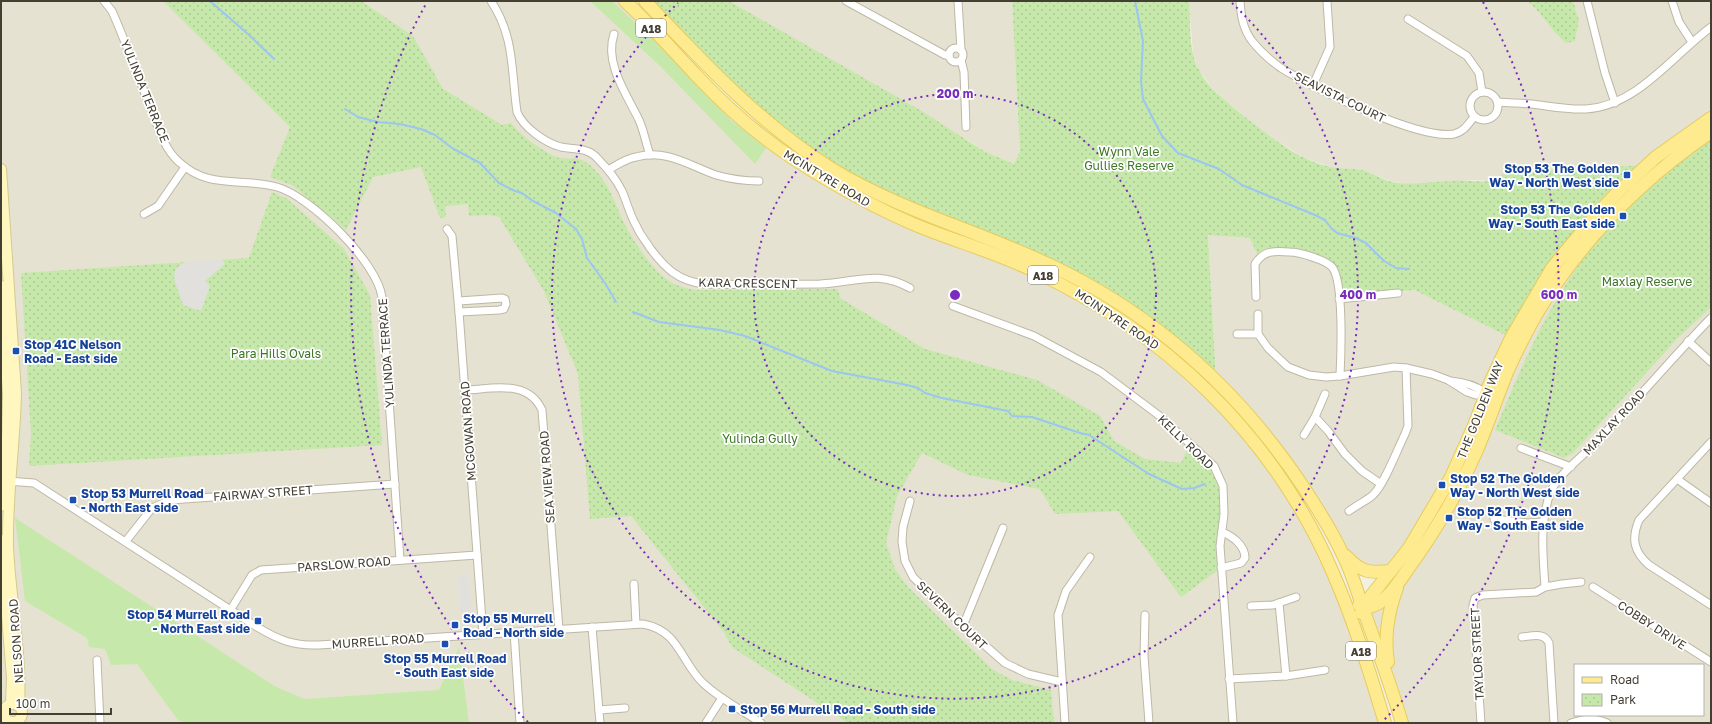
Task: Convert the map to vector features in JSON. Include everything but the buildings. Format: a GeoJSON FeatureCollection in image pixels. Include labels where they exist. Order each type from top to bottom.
{"type":"FeatureCollection","features":[{"type":"Feature","properties":{"kind":"main road","name":"MCINTYRE ROAD"},"geometry":{"type":"LineString","coordinates":[[625,1],[728,106],[760,134],[796,160],[852,194],[892,214],[931,231],[1016,262],[1065,285],[1092,300],[1178,363],[1233,416],[1269,462],[1304,515],[1336,579],[1379,701],[1385,723]]}},
{"type":"Feature","properties":{"kind":"main road","name":"MCINTYRE ROAD"},"geometry":{"type":"LineString","coordinates":[[645,1],[738,96],[765,121],[826,165],[876,193],[903,206],[1019,251],[1074,276],[1131,311],[1180,347],[1226,389],[1265,434],[1293,470],[1322,516],[1341,550],[1392,689],[1402,723]]}},
{"type":"Feature","properties":{"kind":"main road","name":"THE GOLDEN WAY"},"geometry":{"type":"LineString","coordinates":[[1363,608],[1419,532],[1451,477],[1511,338],[1552,268],[1574,240],[1606,204],[1646,165],[1684,136],[1711,118]]}},
{"type":"Feature","properties":{"kind":"main road","name":"THE GOLDEN WAY"},"geometry":{"type":"LineString","coordinates":[[1363,608],[1369,608],[1380,603],[1399,582],[1426,544],[1459,486],[1477,450],[1519,346],[1541,307],[1588,242],[1637,189],[1673,159],[1711,132]]}},
{"type":"Feature","properties":{"kind":"main road","name":"NELSON ROAD"},"geometry":{"type":"LineString","coordinates":[[1,169],[3,291],[8,394],[6,481],[8,546],[20,678],[7,711]]}},
{"type":"Feature","properties":{"kind":"main road"},"geometry":{"type":"LineString","coordinates":[[1491,415],[1486,393],[1504,382]]}},
{"type":"Feature","properties":{"kind":"main road","name":"NELSON ROAD"},"geometry":{"type":"LineString","coordinates":[[1,506],[6,481]]}},
{"type":"Feature","properties":{"kind":"main road","name":"NELSON ROAD"},"geometry":{"type":"LineString","coordinates":[[1,540],[12,678],[7,711]]}},
{"type":"Feature","properties":{"kind":"main road"},"geometry":{"type":"LineString","coordinates":[[1341,550],[1354,565],[1364,571],[1376,573],[1391,571]]}},
{"type":"Feature","properties":{"kind":"main road"},"geometry":{"type":"LineString","coordinates":[[1336,579],[1353,601],[1363,608],[1359,618],[1376,678],[1379,701]]}},
{"type":"Feature","properties":{"kind":"main road"},"geometry":{"type":"LineString","coordinates":[[1392,689],[1386,653],[1386,639],[1389,613],[1399,582]]}},
{"type":"Feature","properties":{"kind":"main road"},"geometry":{"type":"LineString","coordinates":[[7,711],[22,714],[20,721]]}},
{"type":"Feature","properties":{"kind":"street","name":"YULINDA TERRACE"},"geometry":{"type":"LineString","coordinates":[[104,1],[112,11],[163,138],[176,159],[186,167],[208,179],[278,187],[296,195],[348,240],[370,270],[380,288],[382,297],[400,560]]}},
{"type":"Feature","properties":{"kind":"street","name":"KARA CRESCENT"},"geometry":{"type":"LineString","coordinates":[[492,1],[503,21],[510,42],[517,112],[521,120],[531,130],[552,144],[581,149],[596,156],[608,170],[622,191],[636,227],[668,270],[684,279],[704,284],[822,284],[878,278],[898,281],[910,288]]}},
{"type":"Feature","properties":{"kind":"street"},"geometry":{"type":"LineString","coordinates":[[846,1],[945,55],[949,55]]}},
{"type":"Feature","properties":{"kind":"street"},"geometry":{"type":"LineString","coordinates":[[958,1],[961,50],[963,55],[961,60],[964,72],[966,126]]}},
{"type":"Feature","properties":{"kind":"street","name":"SEAVISTA COURT"},"geometry":{"type":"LineString","coordinates":[[1240,1],[1242,20],[1246,31],[1252,40],[1280,67],[1313,85],[1388,120],[1434,134],[1454,134],[1465,129],[1474,117]]}},
{"type":"Feature","properties":{"kind":"street"},"geometry":{"type":"LineString","coordinates":[[1313,85],[1330,47],[1327,1]]}},
{"type":"Feature","properties":{"kind":"street"},"geometry":{"type":"LineString","coordinates":[[1587,1],[1605,73],[1615,103]]}},
{"type":"Feature","properties":{"kind":"street"},"geometry":{"type":"LineString","coordinates":[[1672,1],[1679,22],[1692,42]]}},
{"type":"Feature","properties":{"kind":"street"},"geometry":{"type":"LineString","coordinates":[[1408,19],[1467,56],[1479,73],[1482,92]]}},
{"type":"Feature","properties":{"kind":"street"},"geometry":{"type":"LineString","coordinates":[[1498,102],[1530,104],[1574,110],[1587,109],[1615,103],[1643,87],[1692,42],[1711,27]]}},
{"type":"Feature","properties":{"kind":"street"},"geometry":{"type":"LineString","coordinates":[[614,34],[612,50],[615,68],[626,98],[639,120],[650,155]]}},
{"type":"Feature","properties":{"kind":"street"},"geometry":{"type":"LineString","coordinates":[[949,55],[954,48],[961,50]]}},
{"type":"Feature","properties":{"kind":"street"},"geometry":{"type":"LineString","coordinates":[[949,55],[951,60],[956,62],[961,60]]}},
{"type":"Feature","properties":{"kind":"street"},"geometry":{"type":"LineString","coordinates":[[1482,92],[1494,96],[1498,102],[1494,117],[1484,121],[1474,117],[1469,106],[1474,96],[1482,92]]}},
{"type":"Feature","properties":{"kind":"street"},"geometry":{"type":"LineString","coordinates":[[608,170],[630,158],[650,155],[673,157],[718,175],[737,180],[759,180]]}},
{"type":"Feature","properties":{"kind":"street"},"geometry":{"type":"LineString","coordinates":[[144,214],[153,210],[161,202],[186,167]]}},
{"type":"Feature","properties":{"kind":"street","name":"MCGOWAN ROAD"},"geometry":{"type":"LineString","coordinates":[[447,228],[452,236],[459,312],[483,634]]}},
{"type":"Feature","properties":{"kind":"street"},"geometry":{"type":"LineString","coordinates":[[1256,297],[1255,264],[1265,253],[1279,251],[1296,252],[1326,262],[1332,267],[1338,280],[1341,344],[1340,376]]}},
{"type":"Feature","properties":{"kind":"street"},"geometry":{"type":"LineString","coordinates":[[1339,299],[1398,293]]}},
{"type":"Feature","properties":{"kind":"street"},"geometry":{"type":"LineString","coordinates":[[458,301],[502,298],[505,299],[506,304],[504,309],[499,310],[459,312]]}},
{"type":"Feature","properties":{"kind":"street","name":"KELLY ROAD"},"geometry":{"type":"LineString","coordinates":[[953,306],[1025,332],[1049,343],[1101,372],[1161,417],[1208,459],[1218,472],[1223,486],[1224,514],[1220,540],[1233,723]]}},
{"type":"Feature","properties":{"kind":"street"},"geometry":{"type":"LineString","coordinates":[[1258,314],[1258,334],[1268,348],[1288,367],[1309,375],[1326,377],[1340,376],[1394,367],[1406,368],[1419,370],[1448,380],[1464,382],[1478,387],[1486,393]]}},
{"type":"Feature","properties":{"kind":"street","name":"MAXLAY ROAD"},"geometry":{"type":"LineString","coordinates":[[1545,587],[1543,554],[1544,522],[1547,503],[1552,490],[1560,478],[1600,439],[1688,341],[1711,318]]}},
{"type":"Feature","properties":{"kind":"street"},"geometry":{"type":"LineString","coordinates":[[1237,334],[1258,334]]}},
{"type":"Feature","properties":{"kind":"street"},"geometry":{"type":"LineString","coordinates":[[1688,341],[1711,362]]}},
{"type":"Feature","properties":{"kind":"street"},"geometry":{"type":"LineString","coordinates":[[1349,511],[1360,502],[1373,495],[1381,484],[1408,426],[1406,368]]}},
{"type":"Feature","properties":{"kind":"street","name":"SEA VIEW ROAD"},"geometry":{"type":"LineString","coordinates":[[465,390],[519,388],[534,398],[542,410],[560,629]]}},
{"type":"Feature","properties":{"kind":"street"},"geometry":{"type":"LineString","coordinates":[[1304,435],[1326,394]]}},
{"type":"Feature","properties":{"kind":"street"},"geometry":{"type":"LineString","coordinates":[[1315,417],[1328,431],[1345,454],[1362,470],[1381,484]]}},
{"type":"Feature","properties":{"kind":"street"},"geometry":{"type":"LineString","coordinates":[[1711,442],[1639,520],[1635,528],[1635,546],[1641,558],[1649,566],[1711,605]]}},
{"type":"Feature","properties":{"kind":"street"},"geometry":{"type":"LineString","coordinates":[[1521,448],[1571,467]]}},
{"type":"Feature","properties":{"kind":"street"},"geometry":{"type":"LineString","coordinates":[[1677,479],[1711,503]]}},
{"type":"Feature","properties":{"kind":"street","name":"MURRELL ROAD"},"geometry":{"type":"LineString","coordinates":[[6,481],[34,483],[270,634],[287,642],[301,645],[319,646],[643,624],[657,628],[668,635],[677,645],[696,676],[707,687],[761,723]]}},
{"type":"Feature","properties":{"kind":"street","name":"FAIRWAY STREET"},"geometry":{"type":"LineString","coordinates":[[126,541],[152,508],[170,500],[395,484]]}},
{"type":"Feature","properties":{"kind":"street","name":"SEVERN COURT"},"geometry":{"type":"LineString","coordinates":[[910,502],[903,527],[902,553],[906,565],[917,581],[1004,664],[1028,674],[1062,682]]}},
{"type":"Feature","properties":{"kind":"street"},"geometry":{"type":"LineString","coordinates":[[1494,520],[1527,523],[1544,522]]}},
{"type":"Feature","properties":{"kind":"street"},"geometry":{"type":"LineString","coordinates":[[963,626],[1003,528]]}},
{"type":"Feature","properties":{"kind":"street"},"geometry":{"type":"LineString","coordinates":[[1222,532],[1230,536],[1241,547],[1245,558],[1241,563],[1222,568]]}},
{"type":"Feature","properties":{"kind":"street","name":"PARSLOW ROAD"},"geometry":{"type":"LineString","coordinates":[[231,609],[252,575],[261,570],[477,555]]}},
{"type":"Feature","properties":{"kind":"street"},"geometry":{"type":"LineString","coordinates":[[1065,723],[1058,615],[1066,591],[1090,557]]}},
{"type":"Feature","properties":{"kind":"street","name":"TAYLOR STREET"},"geometry":{"type":"LineString","coordinates":[[1481,723],[1473,605],[1475,598],[1483,595],[1536,592],[1545,587],[1581,582]]}},
{"type":"Feature","properties":{"kind":"street"},"geometry":{"type":"LineString","coordinates":[[634,584],[636,624]]}},
{"type":"Feature","properties":{"kind":"street","name":"COBBY DRIVE"},"geometry":{"type":"LineString","coordinates":[[1593,588],[1711,662]]}},
{"type":"Feature","properties":{"kind":"street"},"geometry":{"type":"LineString","coordinates":[[1251,606],[1279,604],[1296,597]]}},
{"type":"Feature","properties":{"kind":"street"},"geometry":{"type":"LineString","coordinates":[[1279,604],[1286,676]]}},
{"type":"Feature","properties":{"kind":"street"},"geometry":{"type":"LineString","coordinates":[[1145,615],[1144,656],[1149,723]]}},
{"type":"Feature","properties":{"kind":"street"},"geometry":{"type":"LineString","coordinates":[[592,627],[600,723]]}},
{"type":"Feature","properties":{"kind":"street"},"geometry":{"type":"LineString","coordinates":[[514,632],[520,723]]}},
{"type":"Feature","properties":{"kind":"street"},"geometry":{"type":"LineString","coordinates":[[1522,637],[1539,636],[1546,638],[1550,643],[1554,723]]}},
{"type":"Feature","properties":{"kind":"street"},"geometry":{"type":"LineString","coordinates":[[97,660],[100,723]]}},
{"type":"Feature","properties":{"kind":"street"},"geometry":{"type":"LineString","coordinates":[[1229,679],[1286,676],[1325,670]]}},
{"type":"Feature","properties":{"kind":"street"},"geometry":{"type":"LineString","coordinates":[[706,723],[722,698]]}},
{"type":"Feature","properties":{"kind":"street"},"geometry":{"type":"LineString","coordinates":[[599,710],[625,708]]}},
{"type":"Feature","properties":{"kind":"street"},"geometry":{"type":"LineString","coordinates":[[1571,723],[1584,719],[1598,718],[1607,723]]}},
{"type":"Feature","properties":{"kind":"shaded area"},"geometry":{"type":"Polygon","coordinates":[[[1,1],[625,1],[728,106],[833,184],[1065,285],[1216,398],[1313,533],[1385,723],[1,723],[1,1]]]}},
{"type":"Feature","properties":{"kind":"shaded area"},"geometry":{"type":"Polygon","coordinates":[[[729,1],[1012,1],[1020,151],[1014,164],[984,151],[729,1]]]}},
{"type":"Feature","properties":{"kind":"shaded area"},"geometry":{"type":"Polygon","coordinates":[[[1189,1],[1527,1],[1538,10],[1559,38],[1575,41],[1579,20],[1573,1],[1711,1],[1711,118],[1646,165],[1511,172],[1498,180],[1491,181],[1476,180],[1406,184],[1390,181],[1369,172],[1331,167],[1305,158],[1267,135],[1227,102],[1213,89],[1198,69],[1193,53],[1189,1]]]}},
{"type":"Feature","properties":{"kind":"shaded area"},"geometry":{"type":"Polygon","coordinates":[[[1711,132],[1711,723],[1402,723],[1369,607],[1374,606],[1437,525],[1508,370],[1588,242],[1711,132]]]}},
{"type":"Feature","properties":{"kind":"shaded area"},"geometry":{"type":"Polygon","coordinates":[[[1208,234],[1250,238],[1265,253],[1296,252],[1398,293],[1414,290],[1511,338],[1475,423],[1391,571],[1359,569],[1322,516],[1216,380],[1208,234]]]}},
{"type":"Feature","properties":{"kind":"shaded area"},"geometry":{"type":"Polygon","coordinates":[[[222,259],[225,264],[205,281],[210,286],[201,311],[183,305],[174,279],[175,270],[181,264],[188,262],[222,259]]]}},
{"type":"Feature","properties":{"kind":"shaded area"},"geometry":{"type":"Polygon","coordinates":[[[469,574],[472,618],[461,618],[458,575],[469,574]]]}},
{"type":"Feature","properties":{"kind":"green space","name":"Yulinda Gully"},"geometry":{"type":"Polygon","coordinates":[[[163,1],[361,1],[413,36],[443,89],[502,125],[511,123],[525,137],[549,154],[564,159],[582,160],[593,168],[600,175],[610,191],[625,226],[642,252],[651,264],[672,283],[694,290],[838,289],[840,298],[925,349],[1037,380],[1100,416],[1114,441],[1145,459],[1181,463],[1190,443],[1211,462],[1223,486],[1221,568],[1181,597],[1118,511],[1055,514],[1040,489],[968,475],[922,453],[897,496],[886,543],[895,569],[908,587],[992,669],[1012,680],[1051,690],[1054,723],[848,723],[732,647],[723,631],[631,516],[590,519],[578,374],[544,291],[499,217],[488,215],[469,216],[468,204],[445,206],[446,217],[440,218],[421,167],[373,177],[346,230],[292,185],[270,177],[290,127],[163,1]]]}},
{"type":"Feature","properties":{"kind":"green space"},"geometry":{"type":"Polygon","coordinates":[[[590,1],[612,1],[666,51],[731,120],[766,148],[755,164],[660,66],[590,1]]]}},
{"type":"Feature","properties":{"kind":"green space","name":"Wynn Vale Gullies Reserve"},"geometry":{"type":"Polygon","coordinates":[[[645,1],[729,1],[920,110],[984,151],[1014,164],[1020,151],[1012,1],[1189,1],[1193,54],[1202,76],[1217,93],[1240,113],[1283,145],[1306,159],[1318,164],[1335,168],[1361,170],[1392,182],[1407,184],[1444,181],[1492,181],[1498,180],[1501,175],[1511,172],[1646,165],[1594,217],[1511,338],[1414,290],[1339,299],[1338,280],[1326,263],[1279,251],[1259,258],[1250,238],[1208,235],[1216,380],[1099,291],[923,214],[793,142],[645,1]]]}},
{"type":"Feature","properties":{"kind":"green space"},"geometry":{"type":"Polygon","coordinates":[[[1527,1],[1573,1],[1579,20],[1575,41],[1566,43],[1561,39],[1538,11],[1527,1]]]}},
{"type":"Feature","properties":{"kind":"green space","name":"Maxlay Reserve"},"geometry":{"type":"Polygon","coordinates":[[[1711,140],[1711,307],[1678,338],[1573,453],[1564,458],[1495,430],[1545,319],[1557,298],[1584,258],[1611,225],[1643,194],[1676,166],[1711,140]]]}},
{"type":"Feature","properties":{"kind":"green space","name":"Para Hills Ovals"},"geometry":{"type":"Polygon","coordinates":[[[272,192],[286,198],[344,249],[370,295],[382,445],[29,466],[31,434],[21,273],[249,258],[272,192]]]}},
{"type":"Feature","properties":{"kind":"green space"},"geometry":{"type":"Polygon","coordinates":[[[15,518],[276,687],[305,699],[439,690],[459,647],[469,723],[187,723],[178,720],[137,664],[111,665],[105,649],[89,647],[87,638],[25,601],[15,518]]]}},
{"type":"Feature","properties":{"kind":"waterway"},"geometry":{"type":"LineString","coordinates":[[210,1],[274,59]]}},
{"type":"Feature","properties":{"kind":"waterway"},"geometry":{"type":"LineString","coordinates":[[1135,1],[1143,41],[1141,81],[1143,99],[1162,136],[1178,153],[1219,169],[1242,185],[1325,220],[1337,233],[1356,238],[1366,243],[1384,261],[1396,268],[1409,269]]}},
{"type":"Feature","properties":{"kind":"waterway"},"geometry":{"type":"LineString","coordinates":[[345,109],[358,117],[378,122],[400,124],[421,129],[435,135],[452,148],[480,163],[499,183],[522,193],[533,201],[556,213],[576,229],[582,239],[587,258],[605,283],[616,302]]}},
{"type":"Feature","properties":{"kind":"waterway"},"geometry":{"type":"LineString","coordinates":[[633,312],[659,322],[720,330],[745,336],[832,371],[907,385],[918,388],[925,393],[942,398],[1008,411],[1012,416],[1032,417],[1089,435],[1149,474],[1182,489],[1194,488],[1205,484]]}},
{"type":"Feature","properties":{"kind":"place","name":"Stop 53 The Golden Way - North West side"},"geometry":{"type":"Point","coordinates":[1627,175]}},
{"type":"Feature","properties":{"kind":"place","name":"Stop 53 The Golden Way - South East side"},"geometry":{"type":"Point","coordinates":[1623,216]}},
{"type":"Feature","properties":{"kind":"place","name":"Stop 41C Nelson Road - East side"},"geometry":{"type":"Point","coordinates":[16,351]}},
{"type":"Feature","properties":{"kind":"place","name":"Stop 52 The Golden Way - North West side"},"geometry":{"type":"Point","coordinates":[1442,485]}},
{"type":"Feature","properties":{"kind":"place","name":"Stop 53 Murrell Road - North East side"},"geometry":{"type":"Point","coordinates":[73,500]}},
{"type":"Feature","properties":{"kind":"place","name":"Stop 52 The Golden Way - South East side"},"geometry":{"type":"Point","coordinates":[1449,518]}},
{"type":"Feature","properties":{"kind":"place","name":"Stop 54 Murrell Road - North East side"},"geometry":{"type":"Point","coordinates":[258,621]}},
{"type":"Feature","properties":{"kind":"place","name":"Stop 55 Murrell Road - North side"},"geometry":{"type":"Point","coordinates":[455,625]}},
{"type":"Feature","properties":{"kind":"place","name":"Stop 55 Murrell Road - South East side"},"geometry":{"type":"Point","coordinates":[445,644]}},
{"type":"Feature","properties":{"kind":"place","name":"Stop 56 Murrell Road - South side"},"geometry":{"type":"Point","coordinates":[732,709]}}]}
